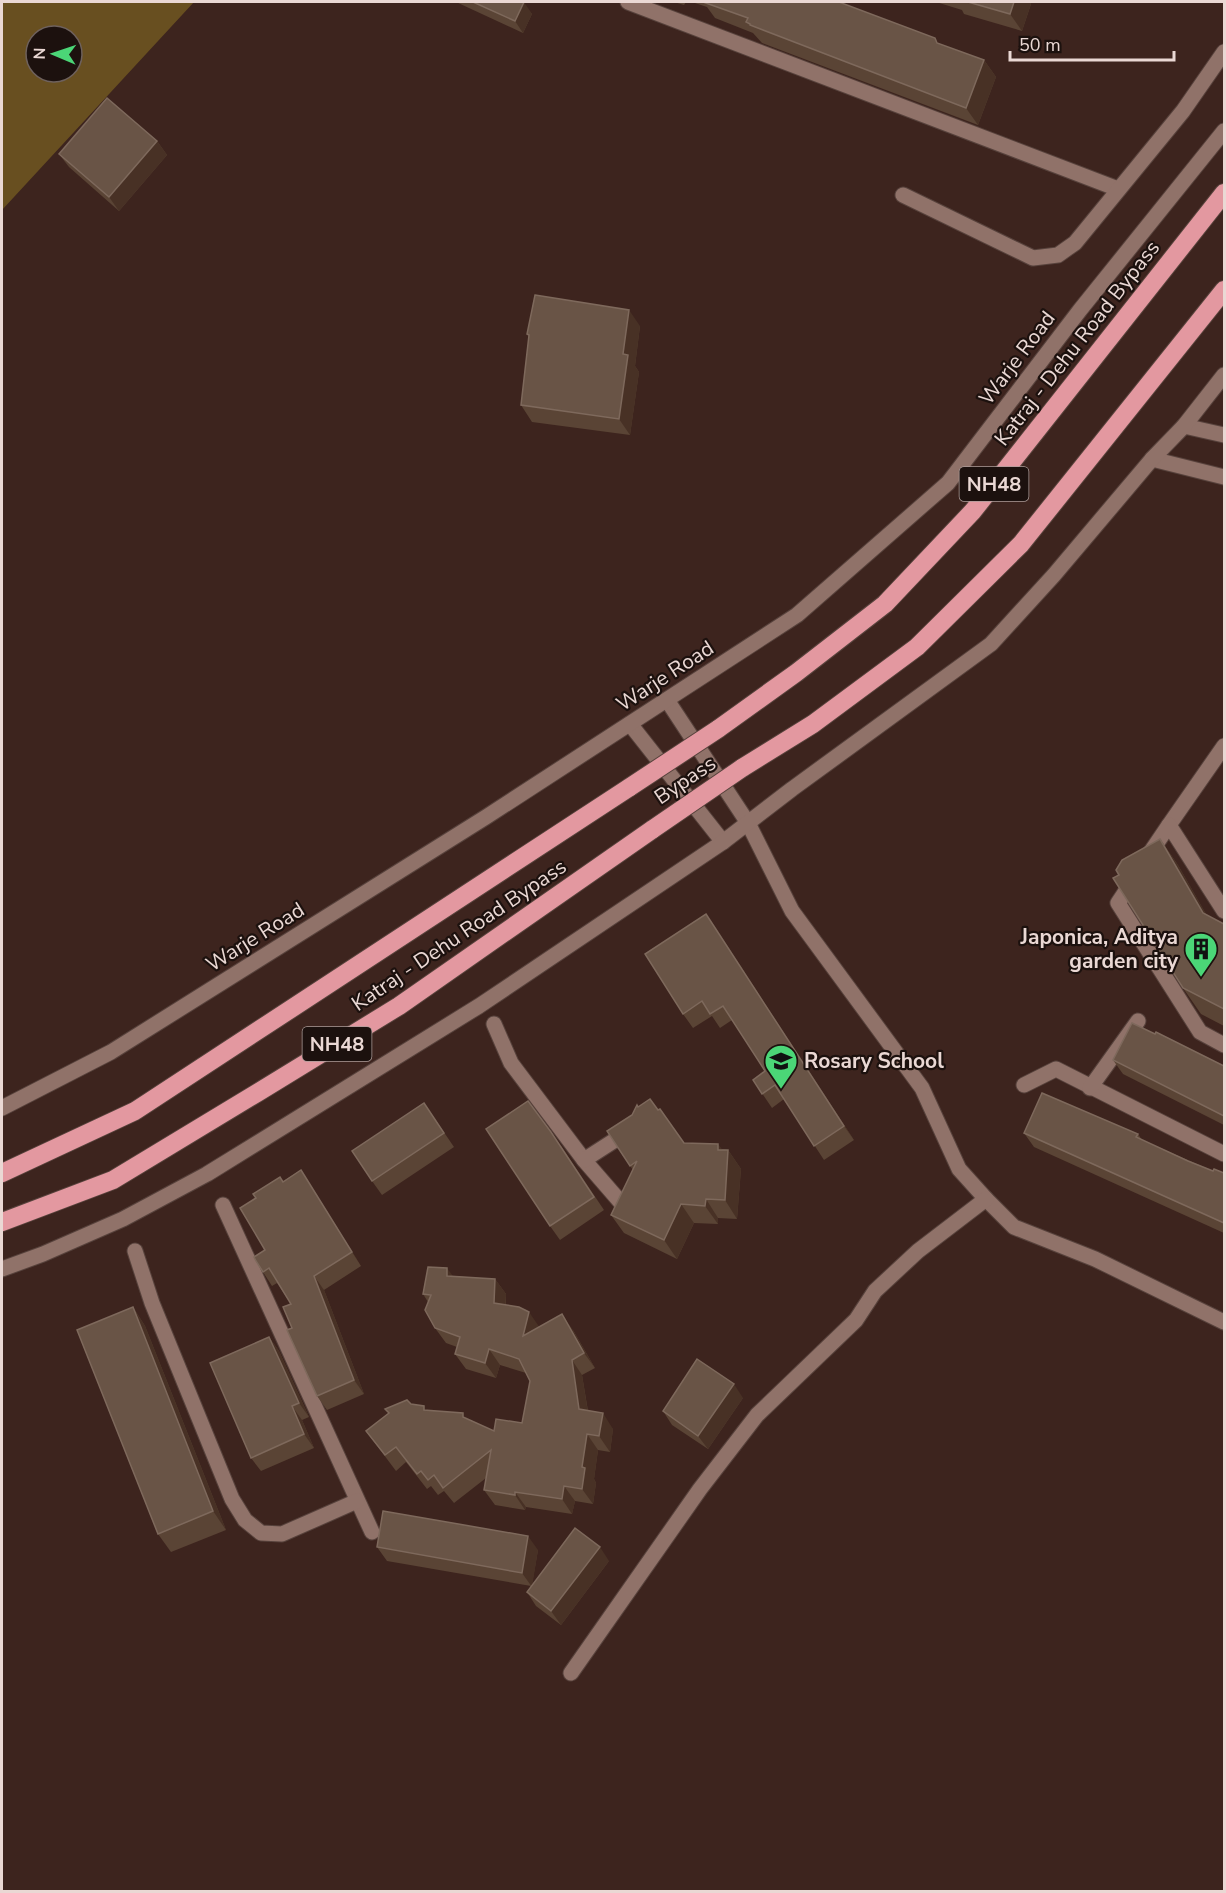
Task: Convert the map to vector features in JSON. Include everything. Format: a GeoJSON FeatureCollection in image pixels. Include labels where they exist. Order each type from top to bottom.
{"type":"FeatureCollection","features":[{"type":"Feature","properties":{"kind":"highway","name":"Katraj - Dehu Road Bypass"},"geometry":{"type":"LineString","coordinates":[[718,729],[796,673],[885,604],[973,511],[1224,193]]}},
{"type":"Feature","properties":{"kind":"highway","name":"Bypass"},"geometry":{"type":"LineString","coordinates":[[653,829],[742,768],[813,724],[917,646],[1029,535],[1224,290]]}},
{"type":"Feature","properties":{"kind":"highway","name":"Bypass"},"geometry":{"type":"LineString","coordinates":[[630,787],[718,729]]}},
{"type":"Feature","properties":{"kind":"highway","name":"Katraj - Dehu Road Bypass"},"geometry":{"type":"LineString","coordinates":[[2,1173],[135,1111],[630,787]]}},
{"type":"Feature","properties":{"kind":"highway","name":"Katraj - Dehu Road Bypass"},"geometry":{"type":"LineString","coordinates":[[2,1222],[113,1180],[399,1006],[653,829]]}},
{"type":"Feature","properties":{"kind":"street"},"geometry":{"type":"LineString","coordinates":[[628,2],[1118,189]]}},
{"type":"Feature","properties":{"kind":"street"},"geometry":{"type":"LineString","coordinates":[[903,195],[1033,258],[1058,255],[1075,243],[1183,111],[1224,52]]}},
{"type":"Feature","properties":{"kind":"street","name":"Warje Road"},"geometry":{"type":"LineString","coordinates":[[2,1108],[111,1052],[630,724],[797,615],[948,483],[1080,310],[1224,131]]}},
{"type":"Feature","properties":{"kind":"street"},"geometry":{"type":"LineString","coordinates":[[2,1269],[123,1220],[207,1174],[479,1006],[723,842],[991,644],[1054,575],[1152,459],[1184,426],[1224,375]]}},
{"type":"Feature","properties":{"kind":"street"},"geometry":{"type":"LineString","coordinates":[[1184,426],[1224,435]]}},
{"type":"Feature","properties":{"kind":"street"},"geometry":{"type":"LineString","coordinates":[[1152,459],[1224,477]]}},
{"type":"Feature","properties":{"kind":"street"},"geometry":{"type":"LineString","coordinates":[[667,700],[748,823],[792,911],[922,1088],[959,1169],[1014,1227],[1095,1259],[1224,1322]]}},
{"type":"Feature","properties":{"kind":"street"},"geometry":{"type":"LineString","coordinates":[[630,724],[723,842]]}},
{"type":"Feature","properties":{"kind":"street"},"geometry":{"type":"LineString","coordinates":[[1224,746],[1118,903],[1200,1032],[1224,1045]]}},
{"type":"Feature","properties":{"kind":"street"},"geometry":{"type":"LineString","coordinates":[[1169,825],[1224,911]]}},
{"type":"Feature","properties":{"kind":"street"},"geometry":{"type":"LineString","coordinates":[[1090,1088],[1138,1021]]}},
{"type":"Feature","properties":{"kind":"street"},"geometry":{"type":"LineString","coordinates":[[494,1024],[511,1063],[584,1160],[623,1205]]}},
{"type":"Feature","properties":{"kind":"street"},"geometry":{"type":"LineString","coordinates":[[1024,1085],[1056,1070],[1224,1154]]}},
{"type":"Feature","properties":{"kind":"street"},"geometry":{"type":"LineString","coordinates":[[584,1160],[639,1125]]}},
{"type":"Feature","properties":{"kind":"street"},"geometry":{"type":"LineString","coordinates":[[571,1673],[693,1498],[757,1415],[856,1320],[875,1291],[918,1251],[986,1199]]}},
{"type":"Feature","properties":{"kind":"street"},"geometry":{"type":"LineString","coordinates":[[223,1205],[372,1532]]}},
{"type":"Feature","properties":{"kind":"street"},"geometry":{"type":"LineString","coordinates":[[135,1251],[152,1303],[227,1489],[245,1520],[261,1533],[282,1534],[357,1501]]}},
{"type":"Feature","properties":{"kind":"shaded area"},"geometry":{"type":"Polygon","coordinates":[[[2,2],[194,2],[2,210],[2,2]]]}},
{"type":"Feature","properties":{"kind":"building"},"geometry":{"type":"Polygon","coordinates":[[[473,2],[524,2],[515,21],[473,2]]]}},
{"type":"Feature","properties":{"kind":"building"},"geometry":{"type":"Polygon","coordinates":[[[703,2],[839,2],[935,38],[937,43],[984,60],[966,108],[750,25],[746,22],[748,18],[703,2]]]}},
{"type":"Feature","properties":{"kind":"building"},"geometry":{"type":"Polygon","coordinates":[[[968,2],[1014,2],[1010,14],[968,2]]]}},
{"type":"Feature","properties":{"kind":"building"},"geometry":{"type":"Polygon","coordinates":[[[107,98],[157,141],[109,197],[59,154],[107,98]]]}},
{"type":"Feature","properties":{"kind":"building"},"geometry":{"type":"Polygon","coordinates":[[[535,295],[629,310],[623,354],[628,355],[619,419],[521,405],[529,335],[527,334],[535,295]]]}},
{"type":"Feature","properties":{"kind":"building","name":"Japonica, Aditya garden city"},"geometry":{"type":"Polygon","coordinates":[[[1160,839],[1203,913],[1224,924],[1224,1009],[1183,988],[1113,878],[1119,875],[1116,870],[1122,860],[1160,839]]]}},
{"type":"Feature","properties":{"kind":"building","name":"Rosary School"},"geometry":{"type":"Polygon","coordinates":[[[706,914],[844,1126],[814,1146],[775,1085],[762,1094],[753,1080],[765,1071],[723,1006],[710,1014],[702,1001],[683,1014],[645,954],[706,914]]]}},
{"type":"Feature","properties":{"kind":"building"},"geometry":{"type":"Polygon","coordinates":[[[1132,1023],[1155,1034],[1156,1032],[1224,1066],[1224,1116],[1113,1060],[1132,1023]]]}},
{"type":"Feature","properties":{"kind":"building"},"geometry":{"type":"Polygon","coordinates":[[[1042,1093],[1138,1134],[1136,1137],[1188,1161],[1224,1173],[1224,1223],[1024,1133],[1042,1093]]]}},
{"type":"Feature","properties":{"kind":"building"},"geometry":{"type":"Polygon","coordinates":[[[650,1099],[684,1143],[718,1144],[718,1150],[728,1150],[725,1200],[706,1199],[705,1206],[681,1204],[664,1240],[611,1215],[637,1161],[630,1166],[607,1131],[632,1115],[637,1105],[638,1107],[650,1099]]]}},
{"type":"Feature","properties":{"kind":"building"},"geometry":{"type":"Polygon","coordinates":[[[528,1101],[594,1197],[550,1226],[486,1129],[528,1101]]]}},
{"type":"Feature","properties":{"kind":"building"},"geometry":{"type":"Polygon","coordinates":[[[424,1103],[444,1133],[372,1181],[352,1151],[424,1103]]]}},
{"type":"Feature","properties":{"kind":"building"},"geometry":{"type":"Polygon","coordinates":[[[301,1170],[352,1252],[314,1276],[354,1380],[317,1396],[287,1330],[292,1328],[283,1307],[291,1304],[269,1268],[263,1272],[256,1261],[254,1257],[265,1250],[240,1208],[256,1198],[253,1194],[280,1177],[283,1182],[301,1170]]]}},
{"type":"Feature","properties":{"kind":"building"},"geometry":{"type":"Polygon","coordinates":[[[428,1267],[447,1268],[447,1276],[495,1279],[494,1303],[519,1307],[529,1312],[523,1336],[562,1314],[584,1353],[572,1360],[579,1409],[603,1413],[599,1436],[587,1434],[582,1467],[585,1468],[582,1489],[564,1486],[562,1499],[484,1490],[491,1450],[443,1488],[434,1475],[428,1480],[421,1471],[417,1474],[396,1447],[385,1455],[366,1431],[389,1413],[385,1409],[407,1400],[411,1404],[424,1406],[424,1410],[463,1413],[463,1417],[494,1431],[496,1419],[522,1423],[530,1381],[519,1359],[489,1349],[485,1363],[455,1354],[460,1337],[435,1328],[425,1310],[431,1295],[423,1294],[428,1267]]]}},
{"type":"Feature","properties":{"kind":"building"},"geometry":{"type":"Polygon","coordinates":[[[133,1307],[213,1511],[158,1534],[77,1330],[133,1307]]]}},
{"type":"Feature","properties":{"kind":"building"},"geometry":{"type":"Polygon","coordinates":[[[269,1337],[299,1403],[292,1406],[304,1434],[251,1458],[210,1363],[269,1337]]]}},
{"type":"Feature","properties":{"kind":"building"},"geometry":{"type":"Polygon","coordinates":[[[697,1359],[734,1384],[698,1436],[663,1411],[697,1359]]]}},
{"type":"Feature","properties":{"kind":"building"},"geometry":{"type":"Polygon","coordinates":[[[383,1511],[528,1536],[522,1573],[377,1547],[383,1511]]]}},
{"type":"Feature","properties":{"kind":"building"},"geometry":{"type":"Polygon","coordinates":[[[575,1528],[600,1547],[551,1611],[527,1592],[575,1528]]]}},
{"type":"Feature","properties":{"kind":"place","name":"Japonica, Aditya garden city"},"geometry":{"type":"Point","coordinates":[1201,978]}},
{"type":"Feature","properties":{"kind":"place","name":"Rosary School"},"geometry":{"type":"Point","coordinates":[781,1090]}}]}
